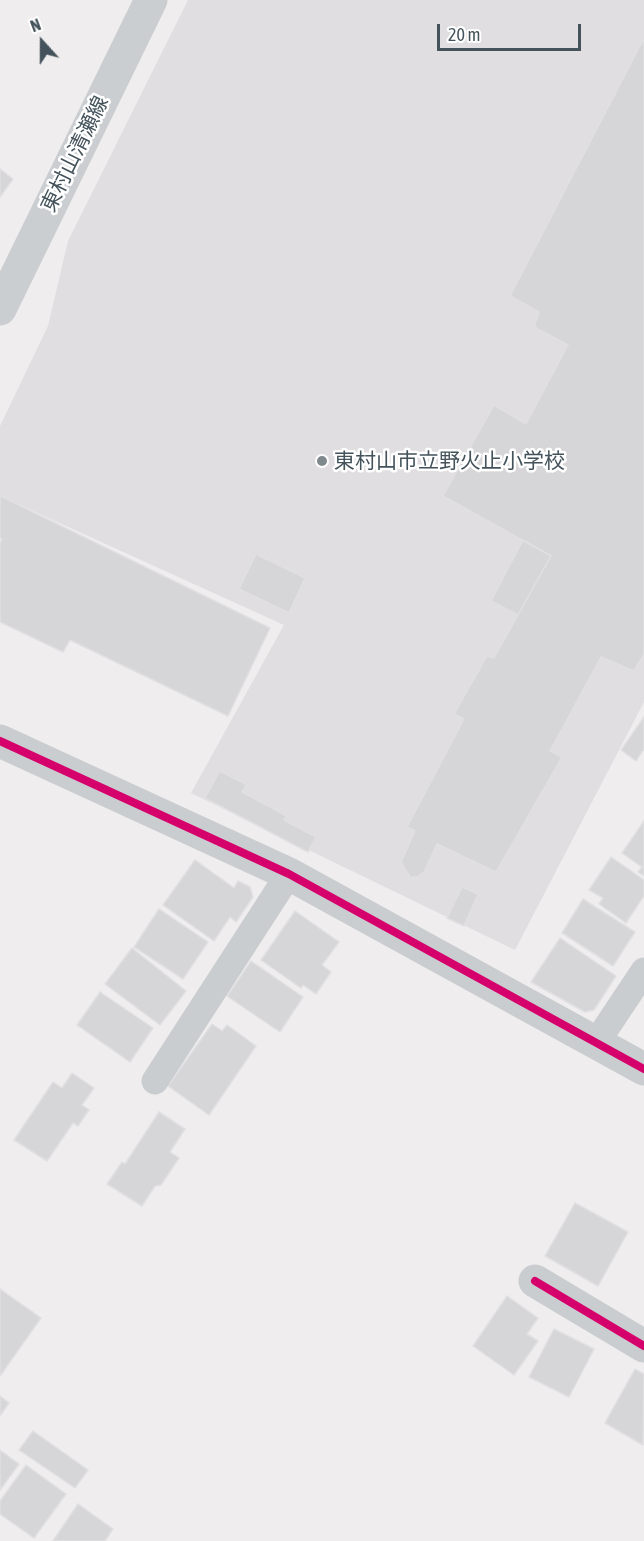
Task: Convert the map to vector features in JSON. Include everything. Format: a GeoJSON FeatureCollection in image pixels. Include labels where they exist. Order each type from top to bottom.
{"type":"FeatureCollection","features":[{"type":"Feature","properties":{"kind":"main road","name":"東村山清瀬線"},"geometry":{"type":"LineString","coordinates":[[0,309],[151,0]]}},
{"type":"Feature","properties":{"kind":"street"},"geometry":{"type":"LineString","coordinates":[[0,741],[289,874],[644,1069]]}},
{"type":"Feature","properties":{"kind":"street"},"geometry":{"type":"LineString","coordinates":[[535,1281],[644,1346]]}},
{"type":"Feature","properties":{"kind":"lane"},"geometry":{"type":"LineString","coordinates":[[155,1081],[289,874]]}},
{"type":"Feature","properties":{"kind":"lane"},"geometry":{"type":"LineString","coordinates":[[596,1043],[644,971]]}},
{"type":"Feature","properties":{"kind":"shaded area","name":"東村山市立野火止小学校"},"geometry":{"type":"Polygon","coordinates":[[[188,0],[644,0],[644,702],[515,950],[191,793],[284,625],[0,496],[0,426],[48,326],[68,241],[188,0]]]}},
{"type":"Feature","properties":{"kind":"building"},"geometry":{"type":"Polygon","coordinates":[[[644,38],[644,654],[634,671],[601,657],[550,751],[562,757],[496,872],[437,844],[424,872],[417,877],[410,877],[401,862],[415,831],[407,827],[464,719],[454,714],[487,656],[494,658],[551,556],[443,496],[494,405],[526,424],[568,345],[534,327],[539,312],[510,296],[644,38]]]}},
{"type":"Feature","properties":{"kind":"building"},"geometry":{"type":"Polygon","coordinates":[[[0,169],[13,179],[0,197],[0,169]]]}},
{"type":"Feature","properties":{"kind":"building"},"geometry":{"type":"Polygon","coordinates":[[[0,496],[270,628],[228,716],[70,640],[63,652],[0,622],[0,543],[2,539],[0,538],[0,496]]]}},
{"type":"Feature","properties":{"kind":"building"},"geometry":{"type":"Polygon","coordinates":[[[523,540],[551,556],[518,615],[491,601],[523,540]]]}},
{"type":"Feature","properties":{"kind":"building"},"geometry":{"type":"Polygon","coordinates":[[[256,554],[305,578],[289,613],[239,589],[256,554]]]}},
{"type":"Feature","properties":{"kind":"building"},"geometry":{"type":"Polygon","coordinates":[[[644,717],[644,749],[636,761],[621,750],[644,717]]]}},
{"type":"Feature","properties":{"kind":"building"},"geometry":{"type":"Polygon","coordinates":[[[220,771],[247,785],[242,792],[287,816],[284,820],[316,837],[308,852],[205,798],[220,771]]]}},
{"type":"Feature","properties":{"kind":"building"},"geometry":{"type":"Polygon","coordinates":[[[644,821],[644,876],[638,872],[642,867],[622,853],[644,821]]]}},
{"type":"Feature","properties":{"kind":"building"},"geometry":{"type":"Polygon","coordinates":[[[611,857],[644,880],[644,896],[626,923],[599,904],[603,898],[589,890],[611,857]]]}},
{"type":"Feature","properties":{"kind":"building"},"geometry":{"type":"Polygon","coordinates":[[[195,860],[234,888],[238,881],[250,887],[253,897],[236,922],[230,917],[214,941],[163,905],[195,860]]]}},
{"type":"Feature","properties":{"kind":"building"},"geometry":{"type":"Polygon","coordinates":[[[462,887],[478,894],[464,926],[447,918],[462,887]]]}},
{"type":"Feature","properties":{"kind":"building"},"geometry":{"type":"Polygon","coordinates":[[[583,899],[635,932],[613,966],[562,933],[583,899]]]}},
{"type":"Feature","properties":{"kind":"building"},"geometry":{"type":"Polygon","coordinates":[[[159,909],[208,942],[183,979],[134,947],[159,909]]]}},
{"type":"Feature","properties":{"kind":"building"},"geometry":{"type":"Polygon","coordinates":[[[295,911],[339,942],[322,965],[331,972],[316,994],[303,985],[301,988],[261,960],[295,911]]]}},
{"type":"Feature","properties":{"kind":"building"},"geometry":{"type":"Polygon","coordinates":[[[560,938],[616,976],[594,1010],[585,1012],[531,982],[560,938]]]}},
{"type":"Feature","properties":{"kind":"building"},"geometry":{"type":"Polygon","coordinates":[[[132,948],[186,991],[160,1025],[105,984],[132,948]]]}},
{"type":"Feature","properties":{"kind":"building"},"geometry":{"type":"Polygon","coordinates":[[[251,961],[303,997],[280,1032],[227,996],[251,961]]]}},
{"type":"Feature","properties":{"kind":"building"},"geometry":{"type":"Polygon","coordinates":[[[100,992],[153,1028],[130,1062],[77,1025],[100,992]]]}},
{"type":"Feature","properties":{"kind":"building"},"geometry":{"type":"Polygon","coordinates":[[[212,1024],[222,1031],[227,1025],[256,1046],[209,1115],[168,1086],[212,1024]]]}},
{"type":"Feature","properties":{"kind":"building"},"geometry":{"type":"Polygon","coordinates":[[[72,1073],[94,1088],[82,1105],[89,1110],[78,1126],[73,1123],[47,1161],[14,1140],[53,1082],[62,1088],[72,1073]]]}},
{"type":"Feature","properties":{"kind":"building"},"geometry":{"type":"Polygon","coordinates":[[[159,1112],[185,1129],[170,1152],[179,1158],[161,1185],[155,1186],[142,1206],[107,1184],[122,1162],[125,1164],[159,1112]]]}},
{"type":"Feature","properties":{"kind":"building"},"geometry":{"type":"Polygon","coordinates":[[[575,1203],[628,1232],[598,1286],[545,1256],[575,1203]]]}},
{"type":"Feature","properties":{"kind":"building"},"geometry":{"type":"Polygon","coordinates":[[[0,1289],[41,1318],[0,1376],[0,1289]]]}},
{"type":"Feature","properties":{"kind":"building"},"geometry":{"type":"Polygon","coordinates":[[[507,1296],[538,1318],[527,1334],[538,1341],[514,1375],[473,1346],[507,1296]]]}},
{"type":"Feature","properties":{"kind":"building"},"geometry":{"type":"Polygon","coordinates":[[[554,1329],[594,1349],[569,1397],[529,1377],[554,1329]]]}},
{"type":"Feature","properties":{"kind":"building"},"geometry":{"type":"Polygon","coordinates":[[[635,1369],[644,1374],[643,1445],[605,1423],[635,1369]]]}},
{"type":"Feature","properties":{"kind":"building"},"geometry":{"type":"Polygon","coordinates":[[[0,1396],[9,1403],[0,1416],[0,1396]]]}},
{"type":"Feature","properties":{"kind":"building"},"geometry":{"type":"Polygon","coordinates":[[[33,1431],[88,1470],[75,1488],[19,1450],[33,1431]]]}},
{"type":"Feature","properties":{"kind":"building"},"geometry":{"type":"Polygon","coordinates":[[[0,1450],[19,1464],[0,1490],[0,1450]]]}},
{"type":"Feature","properties":{"kind":"building"},"geometry":{"type":"Polygon","coordinates":[[[26,1465],[66,1494],[34,1538],[0,1514],[0,1501],[26,1465]]]}},
{"type":"Feature","properties":{"kind":"building"},"geometry":{"type":"Polygon","coordinates":[[[78,1504],[113,1529],[105,1541],[53,1541],[78,1504]]]}},
{"type":"Feature","properties":{"kind":"cycle path"},"geometry":{"type":"LineString","coordinates":[[0,741],[289,874],[644,1069]]}},
{"type":"Feature","properties":{"kind":"cycle path"},"geometry":{"type":"LineString","coordinates":[[535,1281],[644,1346]]}},
{"type":"Feature","properties":{"kind":"place","name":"東村山市立野火止小学校"},"geometry":{"type":"Point","coordinates":[322,461]}}]}
